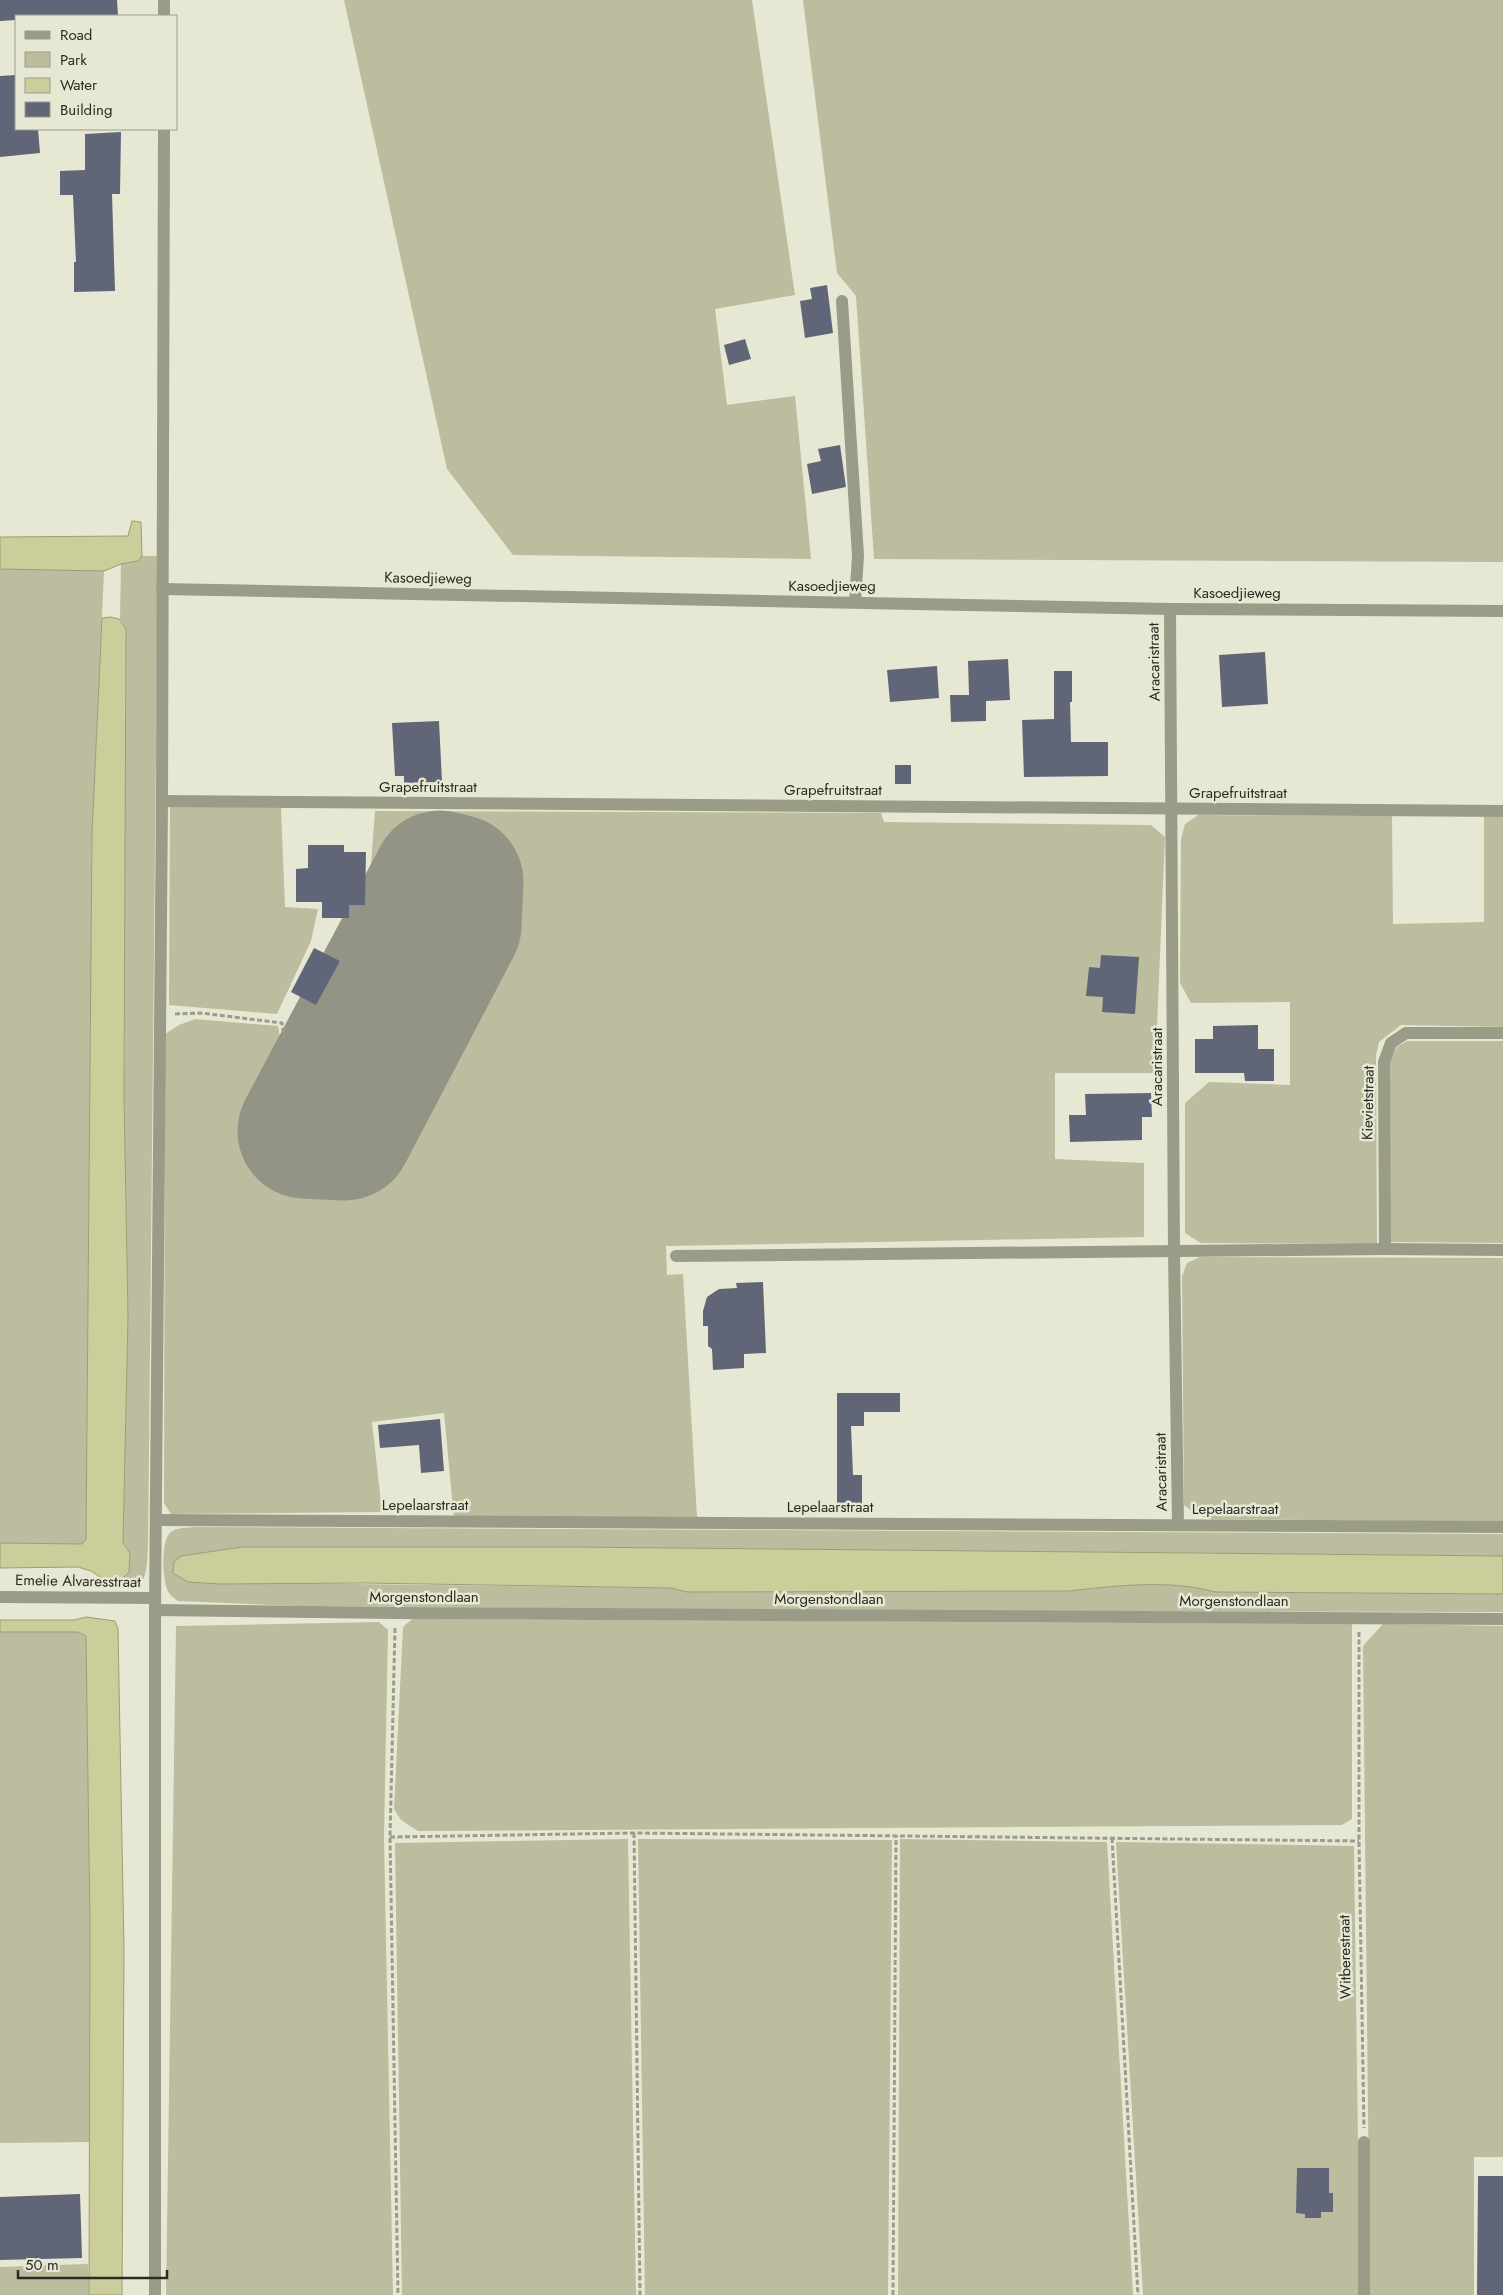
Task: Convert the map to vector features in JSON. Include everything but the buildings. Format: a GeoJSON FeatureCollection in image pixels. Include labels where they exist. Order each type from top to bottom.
{"type":"FeatureCollection","features":[{"type":"Feature","properties":{"kind":"street"},"geometry":{"type":"LineString","coordinates":[[164,0],[164,15]]}},
{"type":"Feature","properties":{"kind":"street"},"geometry":{"type":"LineString","coordinates":[[155,2295],[155,1604],[162,801],[164,130]]}},
{"type":"Feature","properties":{"kind":"street"},"geometry":{"type":"LineString","coordinates":[[842,301],[858,556],[856,602]]}},
{"type":"Feature","properties":{"kind":"street","name":"Kasoedjieweg"},"geometry":{"type":"LineString","coordinates":[[162,589],[1170,609],[1503,611]]}},
{"type":"Feature","properties":{"kind":"street","name":"Aracaristraat"},"geometry":{"type":"LineString","coordinates":[[1170,609],[1174,1250],[1178,1525]]}},
{"type":"Feature","properties":{"kind":"street","name":"Grapefruitstraat"},"geometry":{"type":"LineString","coordinates":[[162,801],[1503,812]]}},
{"type":"Feature","properties":{"kind":"street","name":"Kievietstraat"},"geometry":{"type":"LineString","coordinates":[[1385,1249],[1384,1062],[1392,1043],[1406,1034],[1503,1034]]}},
{"type":"Feature","properties":{"kind":"street"},"geometry":{"type":"LineString","coordinates":[[676,1256],[1174,1250],[1503,1250]]}},
{"type":"Feature","properties":{"kind":"street","name":"Lepelaarstraat"},"geometry":{"type":"LineString","coordinates":[[156,1520],[1503,1527]]}},
{"type":"Feature","properties":{"kind":"street","name":"Emelie Alvaresstraat"},"geometry":{"type":"LineString","coordinates":[[0,1597],[155,1604]]}},
{"type":"Feature","properties":{"kind":"street","name":"Morgenstondlaan"},"geometry":{"type":"LineString","coordinates":[[155,1604],[395,1613],[1503,1619]]}},
{"type":"Feature","properties":{"kind":"street"},"geometry":{"type":"LineString","coordinates":[[1364,2142],[1364,2295]]}},
{"type":"Feature","properties":{"kind":"path"},"geometry":{"type":"LineString","coordinates":[[159,1015],[201,1013],[282,1023],[284,1038]]}},
{"type":"Feature","properties":{"kind":"path"},"geometry":{"type":"LineString","coordinates":[[395,1613],[390,1837],[398,2295]]}},
{"type":"Feature","properties":{"kind":"path","name":"Witberestraat"},"geometry":{"type":"LineString","coordinates":[[1359,1618],[1359,1841],[1364,2142]]}},
{"type":"Feature","properties":{"kind":"path"},"geometry":{"type":"LineString","coordinates":[[390,1837],[634,1833],[1359,1841]]}},
{"type":"Feature","properties":{"kind":"path"},"geometry":{"type":"LineString","coordinates":[[634,1833],[640,2295]]}},
{"type":"Feature","properties":{"kind":"path"},"geometry":{"type":"LineString","coordinates":[[893,2295],[896,1835]]}},
{"type":"Feature","properties":{"kind":"path"},"geometry":{"type":"LineString","coordinates":[[1112,1838],[1138,2295]]}},
{"type":"Feature","properties":{"kind":"green space"},"geometry":{"type":"Polygon","coordinates":[[[344,0],[752,0],[795,295],[715,309],[727,405],[795,396],[811,559],[513,555],[447,469],[344,0]]]}},
{"type":"Feature","properties":{"kind":"green space"},"geometry":{"type":"Polygon","coordinates":[[[803,0],[1503,0],[1503,562],[874,559],[856,296],[837,273],[803,0]]]}},
{"type":"Feature","properties":{"kind":"green space"},"geometry":{"type":"Polygon","coordinates":[[[142,556],[158,556],[148,1547],[146,1570],[142,1581],[130,1587],[120,1587],[121,1580],[129,1572],[130,1553],[123,1543],[128,1317],[124,1095],[126,629],[120,619],[121,564],[138,561],[142,556]]]}},
{"type":"Feature","properties":{"kind":"green space"},"geometry":{"type":"Polygon","coordinates":[[[0,569],[104,571],[92,833],[86,1539],[82,1544],[0,1543],[0,569]]]}},
{"type":"Feature","properties":{"kind":"green space"},"geometry":{"type":"Polygon","coordinates":[[[170,806],[281,808],[285,907],[318,909],[311,941],[277,1014],[169,1005],[170,806]]]}},
{"type":"Feature","properties":{"kind":"green space"},"geometry":{"type":"Polygon","coordinates":[[[375,811],[881,813],[884,822],[1151,825],[1165,837],[1155,1073],[1055,1073],[1055,1159],[1144,1163],[1144,1237],[666,1246],[667,1275],[683,1274],[697,1517],[454,1518],[444,1413],[372,1422],[382,1512],[171,1514],[164,1503],[165,1034],[179,1025],[195,1019],[278,1026],[281,1043],[340,1054],[297,1133],[348,1136],[458,925],[460,876],[437,872],[412,921],[367,916],[375,811]]]}},
{"type":"Feature","properties":{"kind":"green space"},"geometry":{"type":"Polygon","coordinates":[[[1198,815],[1392,816],[1393,924],[1484,922],[1484,816],[1503,816],[1503,1027],[1401,1025],[1379,1042],[1376,1055],[1377,1244],[1201,1243],[1185,1233],[1185,1103],[1209,1082],[1290,1085],[1290,1002],[1191,1003],[1180,983],[1181,839],[1185,824],[1198,815]]]}},
{"type":"Feature","properties":{"kind":"green space"},"geometry":{"type":"Polygon","coordinates":[[[1407,1041],[1503,1041],[1503,1243],[1389,1242],[1388,1063],[1397,1047],[1407,1041]]]}},
{"type":"Feature","properties":{"kind":"green space"},"geometry":{"type":"Polygon","coordinates":[[[1200,1257],[1503,1258],[1503,1522],[1211,1519],[1197,1515],[1184,1505],[1182,1276],[1187,1263],[1200,1257]]]}},
{"type":"Feature","properties":{"kind":"green space"},"geometry":{"type":"Polygon","coordinates":[[[195,1527],[1503,1534],[1503,1556],[571,1547],[242,1547],[181,1556],[188,1582],[671,1588],[687,1592],[1068,1591],[1160,1585],[1197,1588],[1215,1592],[1503,1594],[1503,1612],[885,1611],[299,1606],[178,1601],[169,1593],[165,1581],[163,1564],[166,1539],[174,1530],[195,1527]]]}},
{"type":"Feature","properties":{"kind":"green space"},"geometry":{"type":"Polygon","coordinates":[[[412,1619],[1352,1624],[1352,1819],[1342,1825],[418,1831],[401,1820],[394,1809],[403,1627],[412,1619]]]}},
{"type":"Feature","properties":{"kind":"green space"},"geometry":{"type":"Polygon","coordinates":[[[379,1622],[388,1630],[384,1837],[393,2295],[166,2295],[176,1626],[379,1622]]]}},
{"type":"Feature","properties":{"kind":"green space"},"geometry":{"type":"Polygon","coordinates":[[[1383,1624],[1503,1626],[1503,2157],[1474,2157],[1474,2295],[1370,2295],[1363,1646],[1383,1624]]]}},
{"type":"Feature","properties":{"kind":"green space"},"geometry":{"type":"Polygon","coordinates":[[[0,1632],[78,1632],[86,1636],[90,1926],[89,2142],[0,2143],[0,1632]]]}},
{"type":"Feature","properties":{"kind":"green space"},"geometry":{"type":"Polygon","coordinates":[[[628,1839],[636,2295],[402,2295],[395,1843],[628,1839]]]}},
{"type":"Feature","properties":{"kind":"green space"},"geometry":{"type":"Polygon","coordinates":[[[638,1839],[892,1840],[888,2295],[645,2295],[638,1839]]]}},
{"type":"Feature","properties":{"kind":"green space"},"geometry":{"type":"Polygon","coordinates":[[[900,1839],[1107,1842],[1133,2295],[898,2295],[900,1839]]]}},
{"type":"Feature","properties":{"kind":"green space"},"geometry":{"type":"Polygon","coordinates":[[[1116,1842],[1354,1846],[1360,2295],[1143,2295],[1116,1842]]]}},
{"type":"Feature","properties":{"kind":"green space"},"geometry":{"type":"Polygon","coordinates":[[[88,2264],[89,2295],[0,2295],[0,2267],[88,2264]]]}},
{"type":"Feature","properties":{"kind":"water"},"geometry":{"type":"Polygon","coordinates":[[[132,521],[141,522],[142,556],[138,561],[121,564],[104,571],[0,569],[0,537],[128,536],[132,521]]]}},
{"type":"Feature","properties":{"kind":"water"},"geometry":{"type":"Polygon","coordinates":[[[102,618],[119,619],[126,629],[124,1095],[128,1317],[123,1543],[130,1553],[129,1572],[121,1580],[103,1579],[91,1571],[78,1567],[0,1568],[0,1543],[82,1544],[86,1539],[92,833],[102,618]]]}},
{"type":"Feature","properties":{"kind":"water"},"geometry":{"type":"Polygon","coordinates":[[[242,1547],[571,1547],[1503,1556],[1503,1594],[1215,1592],[1197,1588],[1160,1585],[1068,1591],[687,1592],[671,1588],[364,1583],[220,1584],[188,1582],[173,1573],[174,1562],[181,1556],[242,1547]]]}},
{"type":"Feature","properties":{"kind":"water"},"geometry":{"type":"Polygon","coordinates":[[[86,1617],[115,1621],[118,1629],[124,1949],[122,2295],[89,2295],[90,1926],[86,1636],[78,1632],[0,1632],[0,1620],[74,1620],[86,1617]]]}},
{"type":"Feature","properties":{"kind":"runway"},"geometry":{"type":"LineString","coordinates":[[440,878],[456,882],[454,925],[345,1133],[305,1131],[440,878]]}}]}
